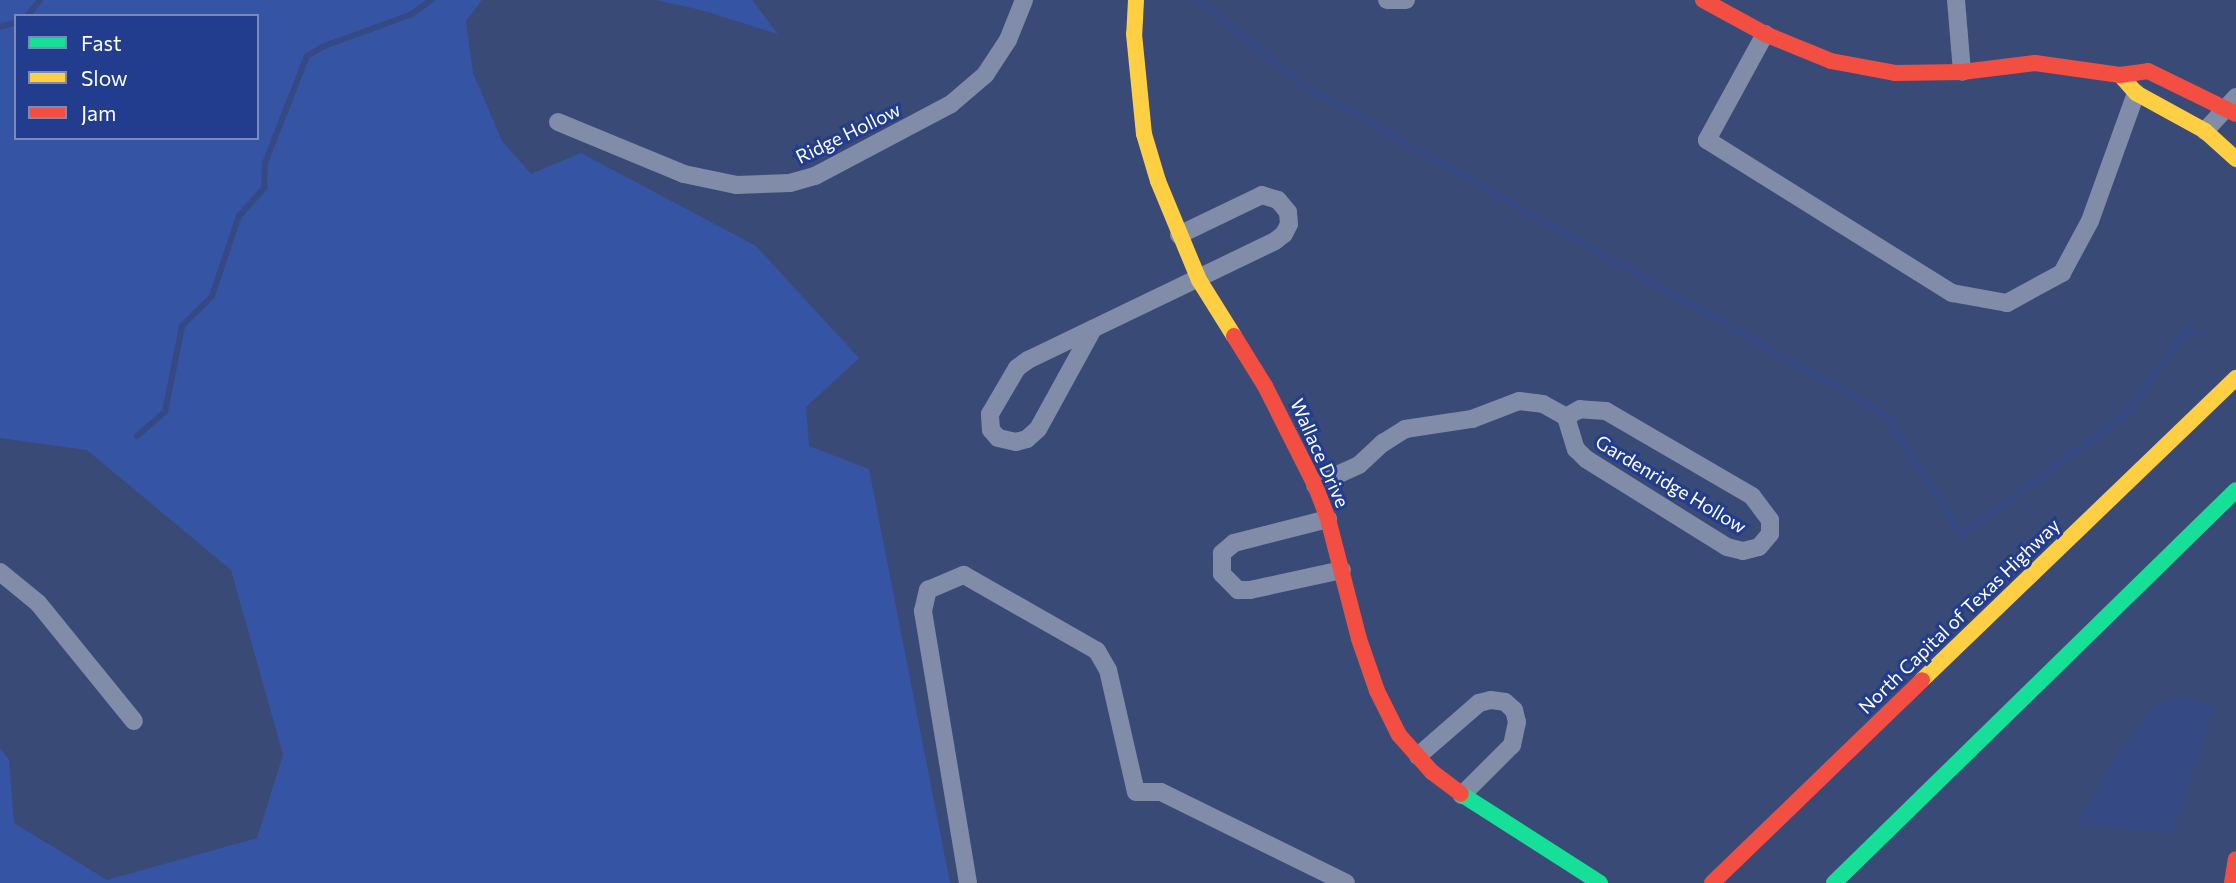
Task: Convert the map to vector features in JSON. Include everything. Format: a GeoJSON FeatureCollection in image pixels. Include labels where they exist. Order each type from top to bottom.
{"type":"FeatureCollection","features":[{"type":"Feature","properties":{"kind":"main road","name":"Wallace Drive"},"geometry":{"type":"LineString","coordinates":[[1136,0],[1134,34],[1144,134],[1179,235],[1199,280],[1265,386],[1315,485],[1328,519],[1359,639],[1377,691],[1399,735],[1432,772],[1462,795],[1600,883]]}},
{"type":"Feature","properties":{"kind":"main road"},"geometry":{"type":"LineString","coordinates":[[1703,0],[1765,34],[1831,61],[1895,73],[1962,72],[2035,63],[2120,75],[2148,71],[2232,106]]}},
{"type":"Feature","properties":{"kind":"main road"},"geometry":{"type":"LineString","coordinates":[[2120,75],[2136,93],[2205,131],[2236,159]]}},
{"type":"Feature","properties":{"kind":"main road","name":"North Capital of Texas Highway"},"geometry":{"type":"LineString","coordinates":[[1712,883],[2236,378]]}},
{"type":"Feature","properties":{"kind":"main road"},"geometry":{"type":"LineString","coordinates":[[1834,883],[2236,490]]}},
{"type":"Feature","properties":{"kind":"main road"},"geometry":{"type":"LineString","coordinates":[[2232,883],[2236,859]]}},
{"type":"Feature","properties":{"kind":"street","name":"Ridge Hollow"},"geometry":{"type":"LineString","coordinates":[[558,121],[684,174],[736,185],[790,183],[815,176],[951,104],[985,75],[1008,40],[1024,0]]}},
{"type":"Feature","properties":{"kind":"street"},"geometry":{"type":"LineString","coordinates":[[1387,0],[1406,0]]}},
{"type":"Feature","properties":{"kind":"street"},"geometry":{"type":"LineString","coordinates":[[1956,0],[1962,72]]}},
{"type":"Feature","properties":{"kind":"street"},"geometry":{"type":"LineString","coordinates":[[1765,34],[1707,140],[1952,293],[2007,303],[2062,273],[2090,221],[2136,93]]}},
{"type":"Feature","properties":{"kind":"street"},"geometry":{"type":"LineString","coordinates":[[2205,131],[2232,106]]}},
{"type":"Feature","properties":{"kind":"street"},"geometry":{"type":"LineString","coordinates":[[1093,329],[1038,429],[1027,439],[1016,442],[999,438],[992,430],[990,414],[1017,368],[1093,329],[1275,242],[1284,234],[1289,224],[1288,212],[1278,200],[1262,195],[1179,235]]}},
{"type":"Feature","properties":{"kind":"street"},"geometry":{"type":"LineString","coordinates":[[1315,485],[1359,465],[1383,443],[1405,429],[1472,419],[1520,401],[1543,404],[1566,416]]}},
{"type":"Feature","properties":{"kind":"street","name":"Gardenridge Hollow"},"geometry":{"type":"LineString","coordinates":[[1580,410],[1606,411],[1640,430],[1752,496],[1770,520],[1770,534],[1759,547],[1743,551],[1727,547],[1586,459],[1576,449],[1566,416],[1580,410]]}},
{"type":"Feature","properties":{"kind":"street"},"geometry":{"type":"LineString","coordinates":[[1328,519],[1234,542],[1222,553],[1222,575],[1238,590],[1250,590],[1342,570]]}},
{"type":"Feature","properties":{"kind":"street"},"geometry":{"type":"LineString","coordinates":[[0,572],[38,603],[134,721]]}},
{"type":"Feature","properties":{"kind":"street"},"geometry":{"type":"LineString","coordinates":[[968,883],[923,611],[928,590],[964,575],[1097,651],[1108,670],[1136,792],[1161,792],[1346,883]]}},
{"type":"Feature","properties":{"kind":"street"},"geometry":{"type":"LineString","coordinates":[[1418,756],[1479,703],[1491,700],[1505,702],[1514,710],[1517,722],[1512,745],[1462,795]]}},
{"type":"Feature","properties":{"kind":"shaded area"},"geometry":{"type":"Polygon","coordinates":[[[0,0],[482,0],[466,21],[473,73],[502,141],[531,174],[581,153],[756,246],[859,358],[806,407],[809,446],[869,469],[950,883],[0,883],[0,748],[9,760],[14,823],[107,880],[257,838],[283,755],[231,570],[87,450],[0,438],[0,0]]]}},
{"type":"Feature","properties":{"kind":"shaded area"},"geometry":{"type":"Polygon","coordinates":[[[656,0],[752,0],[778,34],[701,10],[656,0]]]}},
{"type":"Feature","properties":{"kind":"shaded area"},"geometry":{"type":"Polygon","coordinates":[[[2169,699],[2190,699],[2214,708],[2172,834],[2076,823],[2120,751],[2155,708],[2169,699]]]}},
{"type":"Feature","properties":{"kind":"waterway"},"geometry":{"type":"LineString","coordinates":[[29,14],[40,0]]}},
{"type":"Feature","properties":{"kind":"waterway"},"geometry":{"type":"LineString","coordinates":[[137,436],[165,412],[182,326],[212,296],[239,216],[264,188],[265,163],[307,56],[322,47],[412,14],[431,0]]}},
{"type":"Feature","properties":{"kind":"waterway"},"geometry":{"type":"LineString","coordinates":[[1198,0],[1303,85],[1886,415],[1962,535],[2124,416],[2188,329],[2202,334]]}},
{"type":"Feature","properties":{"kind":"waterway"},"geometry":{"type":"LineString","coordinates":[[0,27],[14,23]]}},
{"type":"Feature","properties":{"kind":"traffic: fast"},"geometry":{"type":"LineString","coordinates":[[1834,883],[2236,490]]}},
{"type":"Feature","properties":{"kind":"traffic: fast"},"geometry":{"type":"LineString","coordinates":[[1461,794],[1600,883]]}},
{"type":"Feature","properties":{"kind":"traffic: slow"},"geometry":{"type":"LineString","coordinates":[[1136,0],[1134,34],[1144,134],[1158,181],[1199,280],[1234,336]]}},
{"type":"Feature","properties":{"kind":"traffic: slow"},"geometry":{"type":"LineString","coordinates":[[2120,75],[2136,93],[2205,131],[2236,159]]}},
{"type":"Feature","properties":{"kind":"traffic: slow"},"geometry":{"type":"LineString","coordinates":[[1922,680],[2236,378]]}},
{"type":"Feature","properties":{"kind":"traffic: jam"},"geometry":{"type":"LineString","coordinates":[[1703,0],[1765,34],[1831,61],[1895,73],[1962,72],[2035,63],[2120,75],[2148,71],[2236,114]]}},
{"type":"Feature","properties":{"kind":"traffic: jam"},"geometry":{"type":"LineString","coordinates":[[1234,336],[1265,386],[1315,485],[1328,519],[1359,639],[1377,691],[1399,735],[1432,772],[1461,794]]}},
{"type":"Feature","properties":{"kind":"traffic: jam"},"geometry":{"type":"LineString","coordinates":[[1712,883],[1922,680]]}},
{"type":"Feature","properties":{"kind":"traffic: jam"},"geometry":{"type":"LineString","coordinates":[[2232,883],[2236,859]]}}]}
